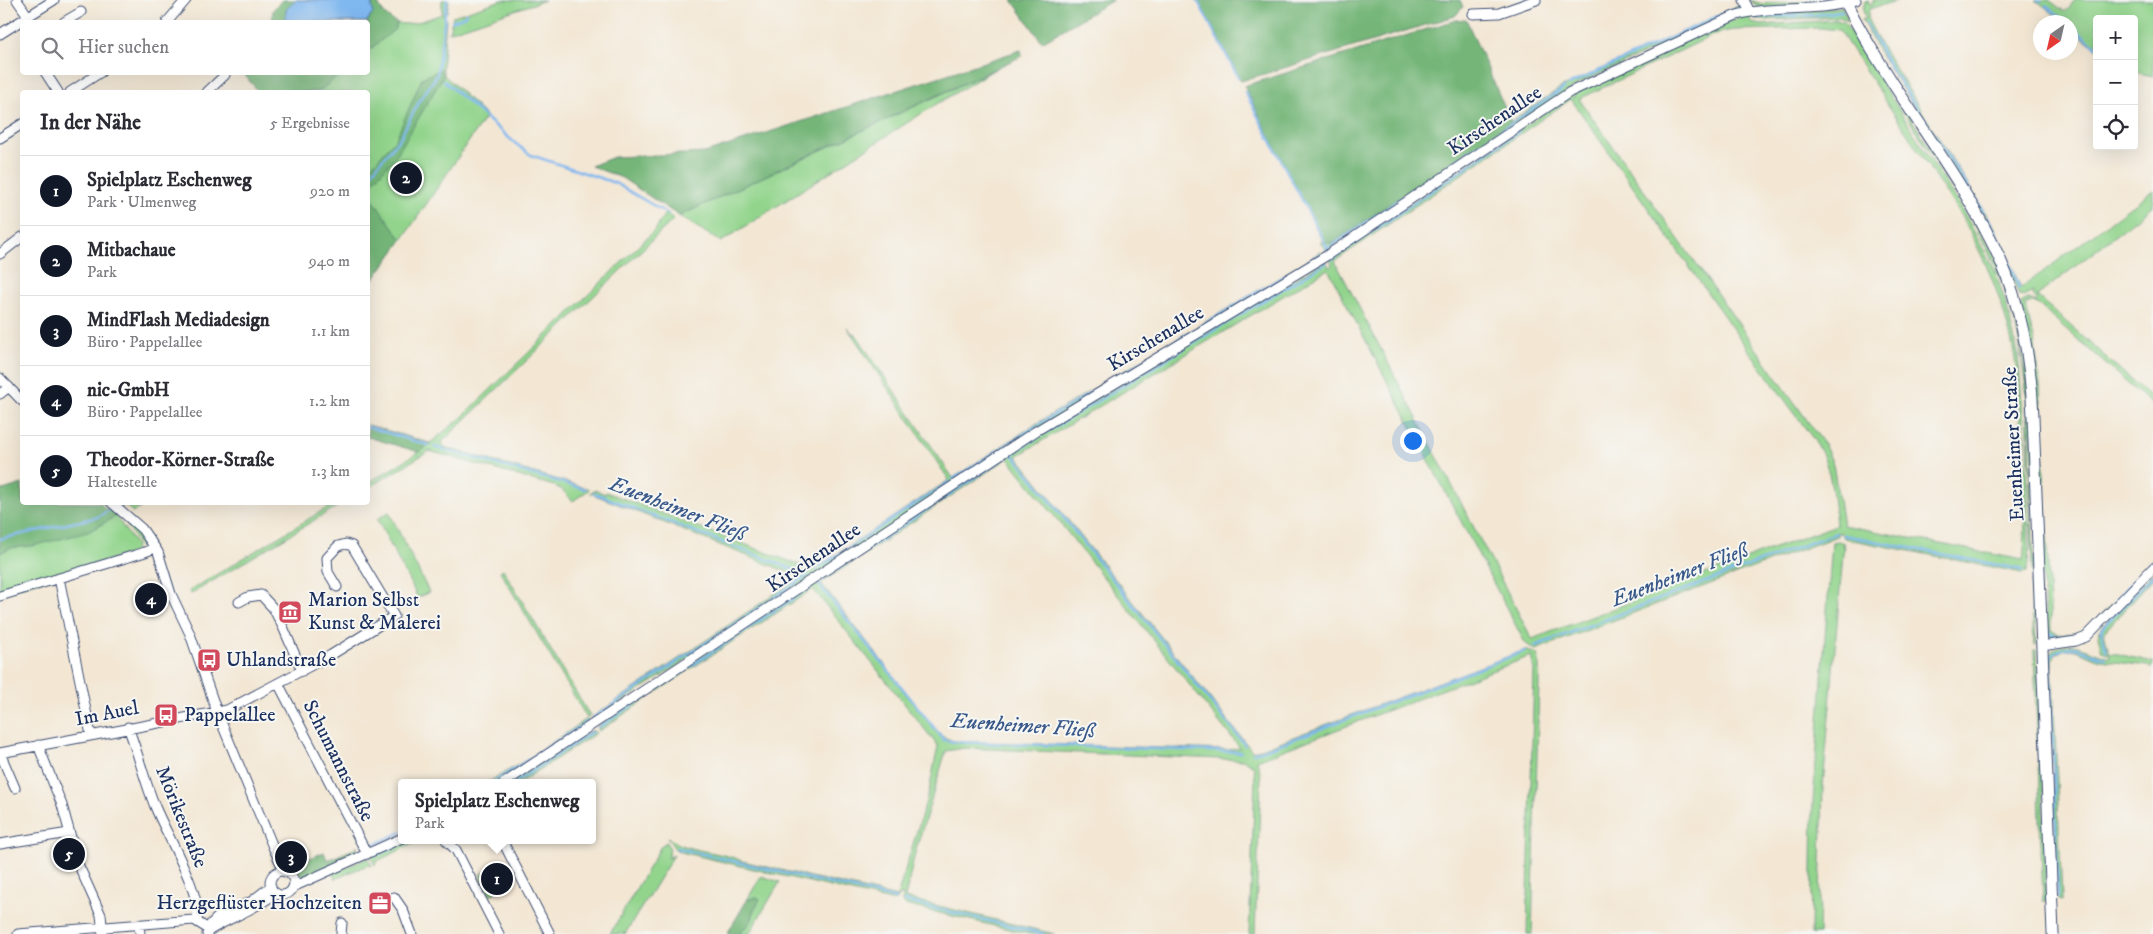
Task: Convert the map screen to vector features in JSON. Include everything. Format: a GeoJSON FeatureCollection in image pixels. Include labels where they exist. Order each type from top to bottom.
{"type":"FeatureCollection","features":[{"type":"Feature","properties":{"kind":"main road","name":"Euenheimer Straße"},"geometry":{"type":"LineString","coordinates":[[1849,1],[1886,72],[1981,221],[2000,258],[2016,300],[2027,349],[2032,388],[2053,934]]}},
{"type":"Feature","properties":{"kind":"street"},"geometry":{"type":"LineString","coordinates":[[16,0],[28,16]]}},
{"type":"Feature","properties":{"kind":"street"},"geometry":{"type":"LineString","coordinates":[[22,20],[54,0]]}},
{"type":"Feature","properties":{"kind":"street"},"geometry":{"type":"LineString","coordinates":[[169,20],[186,0]]}},
{"type":"Feature","properties":{"kind":"street"},"geometry":{"type":"LineString","coordinates":[[1473,14],[1499,12],[1536,0]]}},
{"type":"Feature","properties":{"kind":"street"},"geometry":{"type":"LineString","coordinates":[[1744,0],[1750,12]]}},
{"type":"Feature","properties":{"kind":"street","name":"Kirschenallee"},"geometry":{"type":"LineString","coordinates":[[510,779],[1036,431],[1326,256],[1570,92],[1728,18],[1750,12],[1802,10],[1849,1]]}},
{"type":"Feature","properties":{"kind":"street"},"geometry":{"type":"LineString","coordinates":[[67,20],[81,12]]}},
{"type":"Feature","properties":{"kind":"street"},"geometry":{"type":"LineString","coordinates":[[0,34],[20,21]]}},
{"type":"Feature","properties":{"kind":"street"},"geometry":{"type":"LineString","coordinates":[[48,75],[57,90]]}},
{"type":"Feature","properties":{"kind":"street"},"geometry":{"type":"LineString","coordinates":[[73,90],[94,75]]}},
{"type":"Feature","properties":{"kind":"street"},"geometry":{"type":"LineString","coordinates":[[209,90],[224,75]]}},
{"type":"Feature","properties":{"kind":"street"},"geometry":{"type":"LineString","coordinates":[[1,135],[20,125]]}},
{"type":"Feature","properties":{"kind":"street"},"geometry":{"type":"LineString","coordinates":[[0,254],[20,239]]}},
{"type":"Feature","properties":{"kind":"street"},"geometry":{"type":"LineString","coordinates":[[0,378],[16,390]]}},
{"type":"Feature","properties":{"kind":"street"},"geometry":{"type":"LineString","coordinates":[[0,394],[16,390]]}},
{"type":"Feature","properties":{"kind":"street"},"geometry":{"type":"LineString","coordinates":[[114,505],[142,529],[155,548],[171,594],[190,634],[217,712],[273,847],[293,887]]}},
{"type":"Feature","properties":{"kind":"street","name":"Im Auel"},"geometry":{"type":"LineString","coordinates":[[15,788],[0,753],[128,727],[227,710],[366,635],[394,616],[352,546],[346,544],[338,546],[327,558],[328,572],[337,587]]}},
{"type":"Feature","properties":{"kind":"street"},"geometry":{"type":"LineString","coordinates":[[0,596],[155,548]]}},
{"type":"Feature","properties":{"kind":"street"},"geometry":{"type":"LineString","coordinates":[[2042,646],[2076,641],[2086,637],[2153,568]]}},
{"type":"Feature","properties":{"kind":"street"},"geometry":{"type":"LineString","coordinates":[[59,578],[91,735]]}},
{"type":"Feature","properties":{"kind":"street"},"geometry":{"type":"LineString","coordinates":[[240,602],[248,597],[262,595],[273,608],[302,671]]}},
{"type":"Feature","properties":{"kind":"street","name":"Schumannstraße"},"geometry":{"type":"LineString","coordinates":[[278,683],[367,854]]}},
{"type":"Feature","properties":{"kind":"street","name":"Mörikestraße"},"geometry":{"type":"LineString","coordinates":[[128,727],[156,810],[181,862],[198,906],[197,920]]}},
{"type":"Feature","properties":{"kind":"street"},"geometry":{"type":"LineString","coordinates":[[38,745],[59,797],[79,866],[101,915],[103,930]]}},
{"type":"Feature","properties":{"kind":"street"},"geometry":{"type":"LineString","coordinates":[[0,844],[69,833]]}},
{"type":"Feature","properties":{"kind":"street"},"geometry":{"type":"LineString","coordinates":[[274,890],[287,893],[293,887],[398,840]]}},
{"type":"Feature","properties":{"kind":"street"},"geometry":{"type":"LineString","coordinates":[[450,844],[456,850],[499,934]]}},
{"type":"Feature","properties":{"kind":"street"},"geometry":{"type":"LineString","coordinates":[[504,844],[550,934]]}},
{"type":"Feature","properties":{"kind":"street"},"geometry":{"type":"LineString","coordinates":[[273,847],[275,874],[271,879],[274,890]]}},
{"type":"Feature","properties":{"kind":"street"},"geometry":{"type":"LineString","coordinates":[[275,874],[288,874],[304,878],[314,877]]}},
{"type":"Feature","properties":{"kind":"street"},"geometry":{"type":"LineString","coordinates":[[18,934],[103,930],[140,924],[197,920],[208,932],[222,922],[264,902],[274,890]]}},
{"type":"Feature","properties":{"kind":"street"},"geometry":{"type":"LineString","coordinates":[[394,897],[403,910],[412,934]]}},
{"type":"Feature","properties":{"kind":"street"},"geometry":{"type":"LineString","coordinates":[[341,934],[342,923]]}},
{"type":"Feature","properties":{"kind":"street"},"geometry":{"type":"LineString","coordinates":[[140,924],[140,934]]}},
{"type":"Feature","properties":{"kind":"green space"},"geometry":{"type":"Polygon","coordinates":[[[282,0],[296,0],[287,8],[284,20],[272,20],[273,10],[282,0]]]}},
{"type":"Feature","properties":{"kind":"green space"},"geometry":{"type":"Polygon","coordinates":[[[295,0],[376,0],[382,11],[389,18],[404,24],[442,14],[442,0],[449,0],[447,12],[443,14],[446,20],[442,69],[444,75],[486,116],[370,284],[370,90],[257,90],[245,75],[370,75],[370,20],[274,20],[295,0]]]}},
{"type":"Feature","properties":{"kind":"green space"},"geometry":{"type":"Polygon","coordinates":[[[371,0],[376,0],[382,12],[397,24],[394,30],[370,49],[370,20],[368,20],[372,12],[371,0]]]}},
{"type":"Feature","properties":{"kind":"green space"},"geometry":{"type":"Polygon","coordinates":[[[502,0],[545,0],[449,32],[453,16],[502,0]]]}},
{"type":"Feature","properties":{"kind":"green space"},"geometry":{"type":"Polygon","coordinates":[[[1012,0],[1113,0],[1042,42],[1012,0]]]}},
{"type":"Feature","properties":{"kind":"green space"},"geometry":{"type":"Polygon","coordinates":[[[1198,0],[1460,0],[1463,7],[1455,16],[1241,81],[1198,0]]]}},
{"type":"Feature","properties":{"kind":"green space"},"geometry":{"type":"Polygon","coordinates":[[[1749,0],[1762,4],[1833,0],[1827,4],[1760,8],[1749,0]]]}},
{"type":"Feature","properties":{"kind":"green space"},"geometry":{"type":"Polygon","coordinates":[[[1873,0],[1899,0],[1869,9],[1868,20],[1880,44],[1995,228],[2021,288],[2153,190],[2153,206],[2037,296],[2153,399],[2153,406],[2040,306],[2034,302],[2025,304],[2034,339],[2040,385],[2051,630],[2058,634],[2070,635],[2089,626],[2108,609],[2153,559],[2153,565],[2086,633],[2076,637],[2061,639],[2047,634],[2021,303],[2027,299],[2036,302],[2037,300],[2033,292],[2025,296],[2019,295],[1985,218],[1986,215],[1981,213],[1876,47],[1862,20],[1866,18],[1863,9],[1865,1],[1868,1],[1870,5],[1873,4],[1873,0]]]}},
{"type":"Feature","properties":{"kind":"green space"},"geometry":{"type":"Polygon","coordinates":[[[2036,0],[2049,0],[2065,12],[2075,0],[2153,0],[2153,76],[2138,73],[2138,15],[2093,15],[2093,46],[2078,34],[2078,15],[2055,15],[2036,0]]]}},
{"type":"Feature","properties":{"kind":"green space"},"geometry":{"type":"Polygon","coordinates":[[[1740,5],[1736,12],[1580,83],[1327,251],[1320,242],[1332,243],[1562,87],[1740,5]]]}},
{"type":"Feature","properties":{"kind":"green space"},"geometry":{"type":"Polygon","coordinates":[[[1842,7],[1849,22],[1840,17],[1757,20],[1753,16],[1842,7]]]}},
{"type":"Feature","properties":{"kind":"green space"},"geometry":{"type":"Polygon","coordinates":[[[1749,15],[1752,23],[1761,25],[1836,20],[1844,22],[1966,216],[1995,272],[2006,303],[2018,354],[2025,440],[2029,550],[2027,572],[2023,573],[1848,539],[1844,538],[1841,533],[1837,533],[1837,536],[1535,650],[1525,643],[1328,269],[1017,456],[1252,751],[1525,650],[1537,654],[1539,660],[1539,682],[1532,934],[1527,934],[1534,670],[1531,656],[1257,760],[1261,777],[1255,934],[1249,934],[1255,780],[1254,766],[1243,760],[964,748],[946,751],[915,853],[905,898],[1054,934],[1030,934],[905,905],[902,902],[903,895],[901,894],[896,901],[891,901],[681,852],[675,849],[667,837],[693,849],[897,897],[929,791],[938,746],[813,589],[599,731],[597,726],[1005,454],[1326,260],[1329,267],[1332,266],[1330,257],[1571,95],[1574,98],[1574,94],[1719,25],[1749,15]],[[1820,28],[1720,32],[1579,99],[1824,444],[1833,464],[1843,525],[2023,560],[2025,537],[2017,373],[2014,352],[1997,292],[1981,253],[1961,216],[1839,30],[1820,28]],[[1571,99],[1335,261],[1532,639],[1836,525],[1829,473],[1817,444],[1733,329],[1571,99]],[[1008,458],[821,583],[943,737],[954,741],[1228,750],[1240,748],[1008,458]]]}},
{"type":"Feature","properties":{"kind":"green space"},"geometry":{"type":"Polygon","coordinates":[[[1466,19],[1511,122],[1332,243],[1323,242],[1244,86],[1456,20],[1466,19]]]}},
{"type":"Feature","properties":{"kind":"green space"},"geometry":{"type":"Polygon","coordinates":[[[1852,25],[1965,203],[1994,255],[2016,318],[2028,389],[2034,570],[2032,571],[2027,396],[2018,332],[2004,285],[1973,220],[1868,55],[1852,25]]]}},
{"type":"Feature","properties":{"kind":"green space"},"geometry":{"type":"Polygon","coordinates":[[[1021,50],[1022,56],[679,216],[622,178],[591,166],[614,157],[705,153],[1021,50]]]}},
{"type":"Feature","properties":{"kind":"green space"},"geometry":{"type":"Polygon","coordinates":[[[442,69],[444,75],[396,156],[370,185],[370,168],[396,139],[422,78],[442,69]]]}},
{"type":"Feature","properties":{"kind":"green space"},"geometry":{"type":"Polygon","coordinates":[[[995,69],[935,105],[721,242],[679,216],[995,69]]]}},
{"type":"Feature","properties":{"kind":"green space"},"geometry":{"type":"Polygon","coordinates":[[[245,75],[339,75],[321,90],[257,90],[245,75]]]}},
{"type":"Feature","properties":{"kind":"green space"},"geometry":{"type":"Polygon","coordinates":[[[370,196],[402,240],[370,284],[370,196]]]}},
{"type":"Feature","properties":{"kind":"green space"},"geometry":{"type":"Polygon","coordinates":[[[665,213],[674,219],[442,442],[444,447],[590,489],[573,501],[561,489],[554,486],[429,451],[370,487],[370,482],[419,452],[461,418],[656,229],[665,213]]]}},
{"type":"Feature","properties":{"kind":"green space"},"geometry":{"type":"Polygon","coordinates":[[[1320,250],[1322,254],[1145,363],[592,721],[591,718],[800,577],[590,493],[596,490],[605,494],[606,492],[813,570],[949,480],[847,327],[853,334],[855,333],[953,478],[1039,422],[1300,265],[1320,250]]]}},
{"type":"Feature","properties":{"kind":"green space"},"geometry":{"type":"Polygon","coordinates":[[[370,426],[431,443],[419,452],[370,438],[370,426]]]}},
{"type":"Feature","properties":{"kind":"green space"},"geometry":{"type":"Polygon","coordinates":[[[20,485],[20,505],[102,505],[106,509],[109,508],[116,516],[88,532],[32,546],[10,548],[0,553],[0,491],[20,485]]]}},
{"type":"Feature","properties":{"kind":"green space"},"geometry":{"type":"Polygon","coordinates":[[[20,486],[20,505],[102,505],[106,509],[114,505],[121,505],[112,511],[136,545],[135,552],[0,593],[0,491],[20,486]]]}},
{"type":"Feature","properties":{"kind":"green space"},"geometry":{"type":"Polygon","coordinates":[[[124,505],[145,505],[133,512],[124,505]]]}},
{"type":"Feature","properties":{"kind":"green space"},"geometry":{"type":"Polygon","coordinates":[[[332,505],[340,505],[191,594],[189,591],[332,505]]]}},
{"type":"Feature","properties":{"kind":"green space"},"geometry":{"type":"Polygon","coordinates":[[[389,512],[429,592],[418,598],[377,519],[389,512]]]}},
{"type":"Feature","properties":{"kind":"green space"},"geometry":{"type":"Polygon","coordinates":[[[122,516],[137,529],[146,541],[145,548],[141,549],[122,516]]]}},
{"type":"Feature","properties":{"kind":"green space"},"geometry":{"type":"Polygon","coordinates":[[[1832,542],[1844,543],[1823,786],[1819,934],[1811,934],[1813,802],[1832,542]]]}},
{"type":"Feature","properties":{"kind":"green space"},"geometry":{"type":"Polygon","coordinates":[[[503,569],[590,716],[587,718],[500,571],[503,569]]]}},
{"type":"Feature","properties":{"kind":"green space"},"geometry":{"type":"Polygon","coordinates":[[[2153,572],[2153,578],[2104,632],[2109,652],[2153,662],[2153,667],[2102,660],[2070,649],[2058,653],[2052,660],[2062,901],[2058,900],[2048,656],[2062,645],[2070,645],[2110,657],[2110,654],[2102,651],[2098,636],[2101,627],[2153,572]]]}},
{"type":"Feature","properties":{"kind":"green space"},"geometry":{"type":"Polygon","coordinates":[[[2031,581],[2034,582],[2036,645],[2034,644],[2031,581]]]}},
{"type":"Feature","properties":{"kind":"green space"},"geometry":{"type":"Polygon","coordinates":[[[2034,650],[2037,650],[2047,902],[2043,901],[2034,650]]]}},
{"type":"Feature","properties":{"kind":"green space"},"geometry":{"type":"Polygon","coordinates":[[[587,719],[589,722],[505,779],[494,779],[528,759],[587,719]]]}},
{"type":"Feature","properties":{"kind":"green space"},"geometry":{"type":"Polygon","coordinates":[[[592,730],[596,733],[525,779],[515,779],[592,730]]]}},
{"type":"Feature","properties":{"kind":"green space"},"geometry":{"type":"Polygon","coordinates":[[[398,842],[398,844],[413,844],[377,861],[375,865],[370,856],[398,842]]]}},
{"type":"Feature","properties":{"kind":"green space"},"geometry":{"type":"Polygon","coordinates":[[[666,842],[670,849],[668,858],[674,855],[625,934],[610,934],[661,846],[666,842]]]}},
{"type":"Feature","properties":{"kind":"green space"},"geometry":{"type":"Polygon","coordinates":[[[357,845],[358,855],[306,877],[301,876],[289,867],[324,852],[327,860],[356,848],[357,845]]]}},
{"type":"Feature","properties":{"kind":"green space"},"geometry":{"type":"Polygon","coordinates":[[[368,858],[372,866],[367,865],[335,879],[333,873],[368,858]]]}},
{"type":"Feature","properties":{"kind":"green space"},"geometry":{"type":"Polygon","coordinates":[[[504,863],[514,883],[490,895],[480,875],[504,863]]]}},
{"type":"Feature","properties":{"kind":"green space"},"geometry":{"type":"Polygon","coordinates":[[[761,876],[780,882],[749,934],[739,934],[752,920],[754,909],[758,903],[757,897],[747,900],[761,876]]]}},
{"type":"Feature","properties":{"kind":"green space"},"geometry":{"type":"Polygon","coordinates":[[[757,897],[760,899],[754,909],[752,920],[739,934],[727,934],[747,900],[757,897]]]}},
{"type":"Feature","properties":{"kind":"water"},"geometry":{"type":"Polygon","coordinates":[[[296,0],[371,0],[373,13],[368,20],[284,20],[287,8],[296,0]]]}},
{"type":"Feature","properties":{"kind":"waterway"},"geometry":{"type":"LineString","coordinates":[[370,175],[400,138],[420,100],[437,75],[447,0]]}},
{"type":"Feature","properties":{"kind":"waterway"},"geometry":{"type":"LineString","coordinates":[[1197,0],[1238,77]]}},
{"type":"Feature","properties":{"kind":"waterway"},"geometry":{"type":"LineString","coordinates":[[1819,3],[1830,1]]}},
{"type":"Feature","properties":{"kind":"waterway"},"geometry":{"type":"LineString","coordinates":[[2046,6],[2058,15]]}},
{"type":"Feature","properties":{"kind":"waterway"},"geometry":{"type":"LineString","coordinates":[[1568,85],[1737,9]]}},
{"type":"Feature","properties":{"kind":"waterway"},"geometry":{"type":"LineString","coordinates":[[1756,17],[1815,15],[1842,11]]}},
{"type":"Feature","properties":{"kind":"waterway"},"geometry":{"type":"LineString","coordinates":[[452,21],[465,16],[466,13]]}},
{"type":"Feature","properties":{"kind":"waterway"},"geometry":{"type":"LineString","coordinates":[[1866,23],[1887,62],[1984,212]]}},
{"type":"Feature","properties":{"kind":"waterway"},"geometry":{"type":"LineString","coordinates":[[2078,32],[2093,44]]}},
{"type":"Feature","properties":{"kind":"waterway"},"geometry":{"type":"LineString","coordinates":[[444,81],[531,155],[615,183],[668,214]]}},
{"type":"Feature","properties":{"kind":"waterway"},"geometry":{"type":"LineString","coordinates":[[1327,249],[1564,88]]}},
{"type":"Feature","properties":{"kind":"waterway"},"geometry":{"type":"LineString","coordinates":[[1245,92],[1328,249]]}},
{"type":"Feature","properties":{"kind":"waterway"},"geometry":{"type":"LineString","coordinates":[[1332,259],[1519,131]]}},
{"type":"Feature","properties":{"kind":"waterway"},"geometry":{"type":"LineString","coordinates":[[1987,216],[2005,251],[2019,288]]}},
{"type":"Feature","properties":{"kind":"waterway"},"geometry":{"type":"LineString","coordinates":[[953,479],[1044,421],[1320,254]]}},
{"type":"Feature","properties":{"kind":"waterway"},"geometry":{"type":"LineString","coordinates":[[1190,345],[1326,263]]}},
{"type":"Feature","properties":{"kind":"waterway"},"geometry":{"type":"LineString","coordinates":[[1185,348],[1012,453],[1245,745]]}},
{"type":"Feature","properties":{"kind":"waterway","name":"Euenheimer Fließ"},"geometry":{"type":"LineString","coordinates":[[370,428],[428,445]]}},
{"type":"Feature","properties":{"kind":"waterway","name":"Euenheimer Fließ"},"geometry":{"type":"LineString","coordinates":[[434,447],[585,489]]}},
{"type":"Feature","properties":{"kind":"waterway"},"geometry":{"type":"LineString","coordinates":[[816,583],[1007,456]]}},
{"type":"Feature","properties":{"kind":"waterway"},"geometry":{"type":"LineString","coordinates":[[816,569],[949,482]]}},
{"type":"Feature","properties":{"kind":"waterway"},"geometry":{"type":"LineString","coordinates":[[593,718],[808,575],[594,493]]}},
{"type":"Feature","properties":{"kind":"waterway"},"geometry":{"type":"LineString","coordinates":[[0,539],[98,517],[117,505]]}},
{"type":"Feature","properties":{"kind":"waterway","name":"Euenheimer Fließ"},"geometry":{"type":"LineString","coordinates":[[1535,646],[1836,533]]}},
{"type":"Feature","properties":{"kind":"waterway","name":"Euenheimer Fließ"},"geometry":{"type":"LineString","coordinates":[[1843,535],[2023,570]]}},
{"type":"Feature","properties":{"kind":"waterway"},"geometry":{"type":"LineString","coordinates":[[2116,600],[2153,561]]}},
{"type":"Feature","properties":{"kind":"waterway"},"geometry":{"type":"LineString","coordinates":[[2106,650],[2101,630],[2153,575]]}},
{"type":"Feature","properties":{"kind":"waterway","name":"Euenheimer Fließ"},"geometry":{"type":"LineString","coordinates":[[817,582],[944,740],[956,742],[1241,752]]}},
{"type":"Feature","properties":{"kind":"waterway"},"geometry":{"type":"LineString","coordinates":[[599,727],[810,587]]}},
{"type":"Feature","properties":{"kind":"waterway"},"geometry":{"type":"LineString","coordinates":[[2048,629],[2049,633],[2059,637],[2074,636],[2087,629]]}},
{"type":"Feature","properties":{"kind":"waterway"},"geometry":{"type":"LineString","coordinates":[[2058,897],[2050,660],[2051,656],[2059,651],[2072,647],[2105,658]]}},
{"type":"Feature","properties":{"kind":"waterway","name":"Euenheimer Fließ"},"geometry":{"type":"LineString","coordinates":[[1253,753],[1525,651]]}},
{"type":"Feature","properties":{"kind":"waterway"},"geometry":{"type":"LineString","coordinates":[[498,779],[587,722]]}},
{"type":"Feature","properties":{"kind":"waterway"},"geometry":{"type":"LineString","coordinates":[[520,779],[592,732]]}},
{"type":"Feature","properties":{"kind":"waterway"},"geometry":{"type":"LineString","coordinates":[[371,846],[398,834]]}},
{"type":"Feature","properties":{"kind":"waterway"},"geometry":{"type":"LineString","coordinates":[[376,855],[399,844]]}},
{"type":"Feature","properties":{"kind":"waterway"},"geometry":{"type":"LineString","coordinates":[[677,848],[896,899]]}},
{"type":"Feature","properties":{"kind":"waterway"},"geometry":{"type":"LineString","coordinates":[[904,901],[1044,934]]}},
{"type":"Feature","properties":{"kind":"place","name":"Mitbachaue"},"geometry":{"type":"Point","coordinates":[406,178]}},
{"type":"Feature","properties":{"kind":"place","name":"nic-GmbH"},"geometry":{"type":"Point","coordinates":[151,599]}},
{"type":"Feature","properties":{"kind":"place","name":"Marion Selbst Kunst & Malerei"},"geometry":{"type":"Point","coordinates":[290,612]}},
{"type":"Feature","properties":{"kind":"place","name":"Uhlandstraße"},"geometry":{"type":"Point","coordinates":[209,660]}},
{"type":"Feature","properties":{"kind":"place","name":"Pappelallee"},"geometry":{"type":"Point","coordinates":[166,715]}},
{"type":"Feature","properties":{"kind":"place","name":"Theodor-Körner-Straße"},"geometry":{"type":"Point","coordinates":[69,854]}},
{"type":"Feature","properties":{"kind":"place","name":"MindFlash Mediadesign"},"geometry":{"type":"Point","coordinates":[291,857]}},
{"type":"Feature","properties":{"kind":"place","name":"Spielplatz Eschenweg"},"geometry":{"type":"Point","coordinates":[497,879]}},
{"type":"Feature","properties":{"kind":"place","name":"Herzgeflüster Hochzeiten"},"geometry":{"type":"Point","coordinates":[380,903]}}]}
